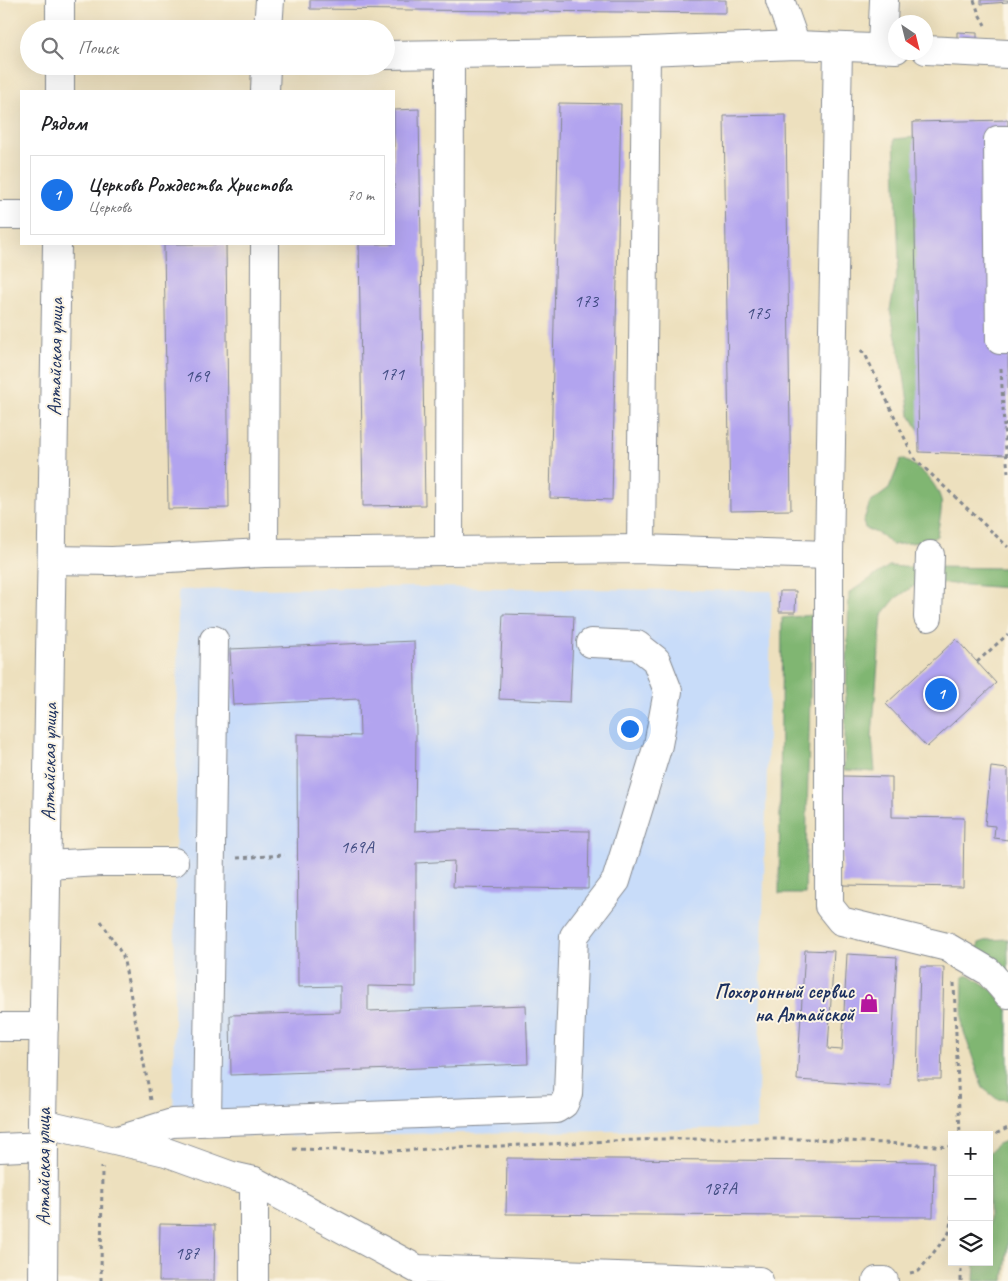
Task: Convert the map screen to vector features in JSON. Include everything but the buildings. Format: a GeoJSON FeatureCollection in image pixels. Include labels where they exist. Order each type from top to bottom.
{"type":"FeatureCollection","features":[{"type":"Feature","properties":{"kind":"main road"},"geometry":{"type":"LineString","coordinates":[[60,0],[60,20]]}},
{"type":"Feature","properties":{"kind":"main road"},"geometry":{"type":"LineString","coordinates":[[269,20],[270,0]]}},
{"type":"Feature","properties":{"kind":"main road"},"geometry":{"type":"LineString","coordinates":[[780,0],[796,45]]}},
{"type":"Feature","properties":{"kind":"main road"},"geometry":{"type":"LineString","coordinates":[[884,0],[888,39]]}},
{"type":"Feature","properties":{"kind":"main road"},"geometry":{"type":"LineString","coordinates":[[395,55],[646,51],[796,45],[888,49]]}},
{"type":"Feature","properties":{"kind":"main road"},"geometry":{"type":"LineString","coordinates":[[838,46],[829,555],[829,906],[841,921],[947,946],[988,971],[1008,994]]}},
{"type":"Feature","properties":{"kind":"main road"},"geometry":{"type":"LineString","coordinates":[[933,50],[1008,54]]}},
{"type":"Feature","properties":{"kind":"main road"},"geometry":{"type":"LineString","coordinates":[[641,549],[646,51]]}},
{"type":"Feature","properties":{"kind":"main road"},"geometry":{"type":"LineString","coordinates":[[449,551],[450,54]]}},
{"type":"Feature","properties":{"kind":"main road"},"geometry":{"type":"LineString","coordinates":[[60,75],[60,90]]}},
{"type":"Feature","properties":{"kind":"main road"},"geometry":{"type":"LineString","coordinates":[[266,75],[266,90]]}},
{"type":"Feature","properties":{"kind":"main road"},"geometry":{"type":"LineString","coordinates":[[1004,340],[998,140],[1008,140]]}},
{"type":"Feature","properties":{"kind":"main road"},"geometry":{"type":"LineString","coordinates":[[0,215],[20,215]]}},
{"type":"Feature","properties":{"kind":"main road","name":"Алтайская улица"},"geometry":{"type":"LineString","coordinates":[[43,1281],[44,1027],[57,245]]}},
{"type":"Feature","properties":{"kind":"main road"},"geometry":{"type":"LineString","coordinates":[[264,553],[265,245]]}},
{"type":"Feature","properties":{"kind":"main road"},"geometry":{"type":"LineString","coordinates":[[52,560],[112,562],[264,553],[641,549],[829,555]]}},
{"type":"Feature","properties":{"kind":"main road"},"geometry":{"type":"LineString","coordinates":[[928,617],[930,555]]}},
{"type":"Feature","properties":{"kind":"main road"},"geometry":{"type":"LineString","coordinates":[[207,1122],[214,640]]}},
{"type":"Feature","properties":{"kind":"main road"},"geometry":{"type":"LineString","coordinates":[[111,1138],[172,1123],[556,1110],[564,1104],[568,1094],[574,936],[616,881],[658,745],[668,691],[656,660],[637,645],[591,643]]}},
{"type":"Feature","properties":{"kind":"main road"},"geometry":{"type":"LineString","coordinates":[[47,865],[101,862],[174,862]]}},
{"type":"Feature","properties":{"kind":"main road"},"geometry":{"type":"LineString","coordinates":[[0,1027],[44,1027]]}},
{"type":"Feature","properties":{"kind":"main road"},"geometry":{"type":"LineString","coordinates":[[0,1148],[43,1134],[111,1138],[166,1152],[232,1176],[254,1181],[417,1269],[760,1281]]}},
{"type":"Feature","properties":{"kind":"main road"},"geometry":{"type":"LineString","coordinates":[[254,1181],[254,1281]]}},
{"type":"Feature","properties":{"kind":"main road"},"geometry":{"type":"LineString","coordinates":[[877,1281],[884,1281]]}},
{"type":"Feature","properties":{"kind":"path"},"geometry":{"type":"LineString","coordinates":[[1004,340],[1004,427],[1008,473]]}},
{"type":"Feature","properties":{"kind":"path"},"geometry":{"type":"LineString","coordinates":[[860,348],[866,356],[914,458],[1008,546]]}},
{"type":"Feature","properties":{"kind":"path"},"geometry":{"type":"LineString","coordinates":[[1004,427],[1008,423]]}},
{"type":"Feature","properties":{"kind":"path"},"geometry":{"type":"LineString","coordinates":[[977,662],[1008,634]]}},
{"type":"Feature","properties":{"kind":"path"},"geometry":{"type":"LineString","coordinates":[[947,946],[954,970],[960,1131]]}},
{"type":"Feature","properties":{"kind":"path"},"geometry":{"type":"LineString","coordinates":[[993,1135],[1008,1128]]}},
{"type":"Feature","properties":{"kind":"path"},"geometry":{"type":"LineString","coordinates":[[101,1281],[111,1138]]}},
{"type":"Feature","properties":{"kind":"path"},"geometry":{"type":"LineString","coordinates":[[884,1281],[919,1271],[948,1233]]}},
{"type":"Feature","properties":{"kind":"path"},"geometry":{"type":"LineString","coordinates":[[961,1266],[961,1281]]}},
{"type":"Feature","properties":{"kind":"shaded area"},"geometry":{"type":"Polygon","coordinates":[[[416,587],[772,591],[757,1129],[173,1137],[178,590],[416,587]]]}},
{"type":"Feature","properties":{"kind":"green space"},"geometry":{"type":"Polygon","coordinates":[[[928,136],[927,444],[910,415],[903,369],[890,310],[899,261],[894,139],[928,136]]]}},
{"type":"Feature","properties":{"kind":"green space"},"geometry":{"type":"Polygon","coordinates":[[[901,459],[914,465],[931,480],[939,493],[941,513],[937,536],[928,541],[892,545],[881,535],[865,528],[863,522],[870,503],[889,489],[901,459]]]}},
{"type":"Feature","properties":{"kind":"green space"},"geometry":{"type":"Polygon","coordinates":[[[889,566],[924,568],[923,580],[896,598],[882,615],[872,736],[875,772],[844,770],[849,593],[889,566]]]}},
{"type":"Feature","properties":{"kind":"green space"},"geometry":{"type":"Polygon","coordinates":[[[934,567],[1008,568],[1008,588],[940,583],[934,567]]]}},
{"type":"Feature","properties":{"kind":"green space"},"geometry":{"type":"Polygon","coordinates":[[[812,615],[805,894],[779,894],[782,618],[812,615]]]}},
{"type":"Feature","properties":{"kind":"green space"},"geometry":{"type":"Polygon","coordinates":[[[1008,939],[1008,984],[976,952],[979,943],[988,940],[1008,939]]]}},
{"type":"Feature","properties":{"kind":"green space"},"geometry":{"type":"Polygon","coordinates":[[[970,975],[992,990],[1008,1011],[1008,1100],[997,1099],[983,1088],[962,1026],[963,977],[970,975]]]}},
{"type":"Feature","properties":{"kind":"green space"},"geometry":{"type":"Polygon","coordinates":[[[1008,1140],[1008,1243],[1004,1281],[974,1281],[975,1266],[993,1266],[993,1148],[1008,1140]]]}},
{"type":"Feature","properties":{"kind":"place","name":"Церковь Рождества Христова"},"geometry":{"type":"Point","coordinates":[941,694]}},
{"type":"Feature","properties":{"kind":"place","name":"Похоронный сервис на Алтайской"},"geometry":{"type":"Point","coordinates":[869,1003]}}]}
